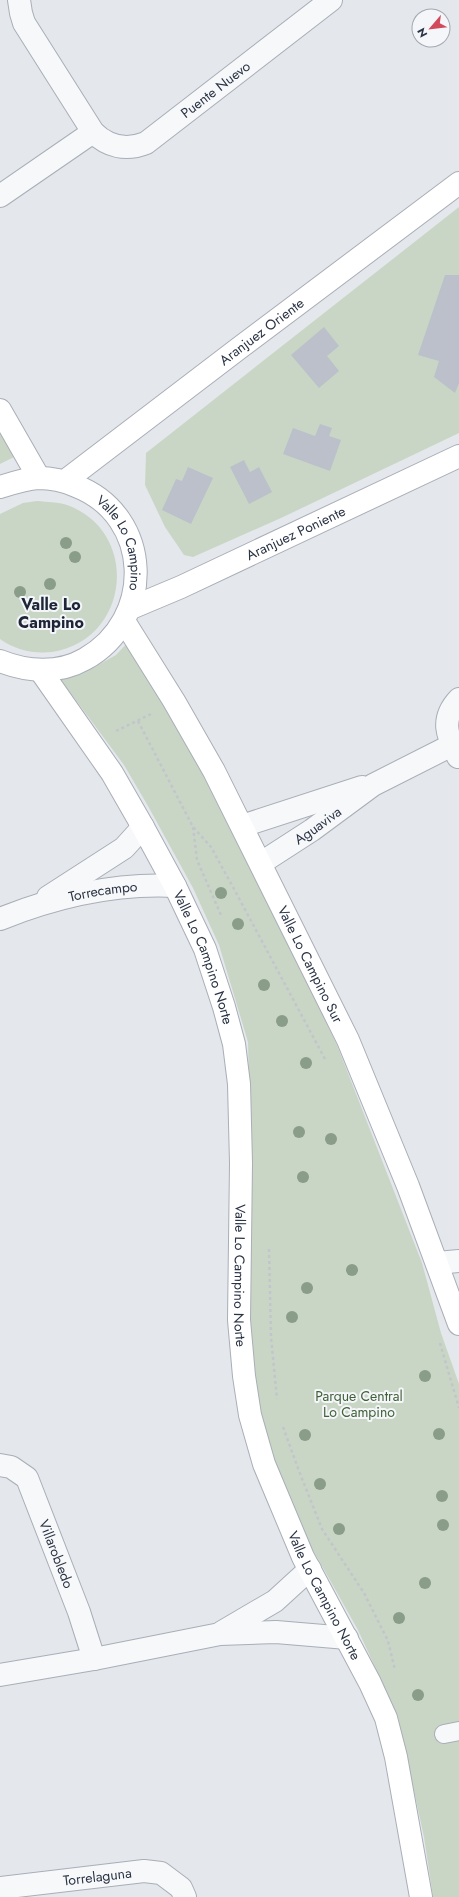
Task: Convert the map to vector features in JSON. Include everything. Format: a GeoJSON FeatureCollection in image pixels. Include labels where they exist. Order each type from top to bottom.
{"type":"FeatureCollection","features":[{"type":"Feature","properties":{"kind":"street","name":"Puente Nuevo"},"geometry":{"type":"LineString","coordinates":[[19,0],[24,23],[93,132],[107,144],[116,147],[137,147],[146,143],[331,0]]}},
{"type":"Feature","properties":{"kind":"street"},"geometry":{"type":"LineString","coordinates":[[3,197],[93,132]]}},
{"type":"Feature","properties":{"kind":"street","name":"Aranjuez Oriente"},"geometry":{"type":"LineString","coordinates":[[65,481],[244,344],[459,183]]}},
{"type":"Feature","properties":{"kind":"street"},"geometry":{"type":"LineString","coordinates":[[0,410],[39,478]]}},
{"type":"Feature","properties":{"kind":"street","name":"Aranjuez Poniente"},"geometry":{"type":"LineString","coordinates":[[127,615],[181,587],[459,456]]}},
{"type":"Feature","properties":{"kind":"street","name":"Valle Lo Campino"},"geometry":{"type":"LineString","coordinates":[[0,487],[18,481],[39,478],[65,481],[86,490],[105,503],[120,520],[131,540],[136,562],[136,585],[127,615],[112,638],[98,652],[79,662],[60,668],[40,670],[4,666]]}},
{"type":"Feature","properties":{"kind":"street","name":"Valle Lo Campino Sur"},"geometry":{"type":"LineString","coordinates":[[127,615],[214,771],[348,1040],[408,1186],[437,1264],[457,1310]]}},
{"type":"Feature","properties":{"kind":"street","name":"Valle Lo Campino Norte"},"geometry":{"type":"LineString","coordinates":[[40,670],[112,773],[143,827],[175,886],[205,949],[224,1007],[234,1044],[239,1084],[241,1163],[239,1320],[244,1376],[250,1415],[264,1464],[303,1557],[347,1638],[386,1718],[396,1757],[421,1897]]}},
{"type":"Feature","properties":{"kind":"street","name":"Aguaviva"},"geometry":{"type":"LineString","coordinates":[[242,826],[331,796],[373,784],[456,752],[448,735],[447,725],[451,710],[459,699]]}},
{"type":"Feature","properties":{"kind":"street","name":"Aguaviva"},"geometry":{"type":"LineString","coordinates":[[260,863],[312,830],[373,784]]}},
{"type":"Feature","properties":{"kind":"street","name":"Torrecampo"},"geometry":{"type":"LineString","coordinates":[[33,906],[124,848],[143,827]]}},
{"type":"Feature","properties":{"kind":"street","name":"Torrecampo"},"geometry":{"type":"LineString","coordinates":[[0,919],[33,906],[121,887],[175,886]]}},
{"type":"Feature","properties":{"kind":"street"},"geometry":{"type":"LineString","coordinates":[[437,1264],[459,1261]]}},
{"type":"Feature","properties":{"kind":"street","name":"Villarobledo"},"geometry":{"type":"LineString","coordinates":[[0,1465],[10,1467],[27,1478],[79,1612],[94,1659]]}},
{"type":"Feature","properties":{"kind":"street"},"geometry":{"type":"LineString","coordinates":[[220,1634],[275,1601],[310,1569]]}},
{"type":"Feature","properties":{"kind":"street"},"geometry":{"type":"LineString","coordinates":[[0,1675],[94,1659],[220,1634],[276,1632],[347,1638]]}},
{"type":"Feature","properties":{"kind":"street","name":"Torrelaguna"},"geometry":{"type":"LineString","coordinates":[[0,1888],[144,1871],[161,1873],[181,1888],[185,1897]]}},
{"type":"Feature","properties":{"kind":"path"},"geometry":{"type":"LineString","coordinates":[[90,741],[138,721],[174,701]]}},
{"type":"Feature","properties":{"kind":"path"},"geometry":{"type":"LineString","coordinates":[[138,721],[193,827],[211,847],[234,888],[326,1061]]}},
{"type":"Feature","properties":{"kind":"path"},"geometry":{"type":"LineString","coordinates":[[193,827],[197,860],[222,918]]}},
{"type":"Feature","properties":{"kind":"path"},"geometry":{"type":"LineString","coordinates":[[268,1246],[271,1337],[277,1404]]}},
{"type":"Feature","properties":{"kind":"path"},"geometry":{"type":"LineString","coordinates":[[439,1341],[459,1408]]}},
{"type":"Feature","properties":{"kind":"path"},"geometry":{"type":"LineString","coordinates":[[283,1426],[298,1471],[322,1529],[364,1593],[388,1641],[396,1675]]}},
{"type":"Feature","properties":{"kind":"green space"},"geometry":{"type":"Polygon","coordinates":[[[459,207],[459,433],[281,518],[193,557],[184,555],[165,527],[145,485],[146,453],[459,207]]]}},
{"type":"Feature","properties":{"kind":"green space"},"geometry":{"type":"Polygon","coordinates":[[[0,432],[16,456],[0,464],[0,432]]]}},
{"type":"Feature","properties":{"kind":"green space"},"geometry":{"type":"Polygon","coordinates":[[[37,501],[67,505],[91,519],[107,538],[115,560],[116,584],[111,607],[98,628],[78,643],[52,652],[32,652],[12,646],[0,639],[0,514],[23,503],[37,501]]]}},
{"type":"Feature","properties":{"kind":"green space","name":"Parque Central Lo Campino"},"geometry":{"type":"Polygon","coordinates":[[[133,637],[230,819],[337,1045],[422,1263],[441,1333],[459,1384],[459,1897],[433,1897],[424,1837],[398,1717],[358,1630],[309,1543],[262,1432],[249,1329],[251,1165],[248,1042],[219,945],[193,888],[124,765],[61,680],[82,674],[116,655],[133,637]]]}},
{"type":"Feature","properties":{"kind":"building"},"geometry":{"type":"Polygon","coordinates":[[[445,275],[459,275],[459,383],[455,393],[434,377],[439,361],[418,355],[445,275]]]}},
{"type":"Feature","properties":{"kind":"building"},"geometry":{"type":"Polygon","coordinates":[[[324,327],[339,346],[327,356],[339,371],[319,388],[291,355],[324,327]]]}},
{"type":"Feature","properties":{"kind":"building"},"geometry":{"type":"Polygon","coordinates":[[[320,424],[332,428],[329,436],[341,440],[330,471],[283,454],[293,428],[315,436],[320,424]]]}},
{"type":"Feature","properties":{"kind":"building"},"geometry":{"type":"Polygon","coordinates":[[[244,460],[250,472],[259,467],[272,492],[249,504],[230,467],[244,460]]]}},
{"type":"Feature","properties":{"kind":"building"},"geometry":{"type":"Polygon","coordinates":[[[188,467],[213,478],[191,524],[162,510],[176,479],[182,481],[188,467]]]}},
{"type":"Feature","properties":{"kind":"district","name":"Valle Lo Campino"},"geometry":{"type":"Point","coordinates":[51,613]}}]}
